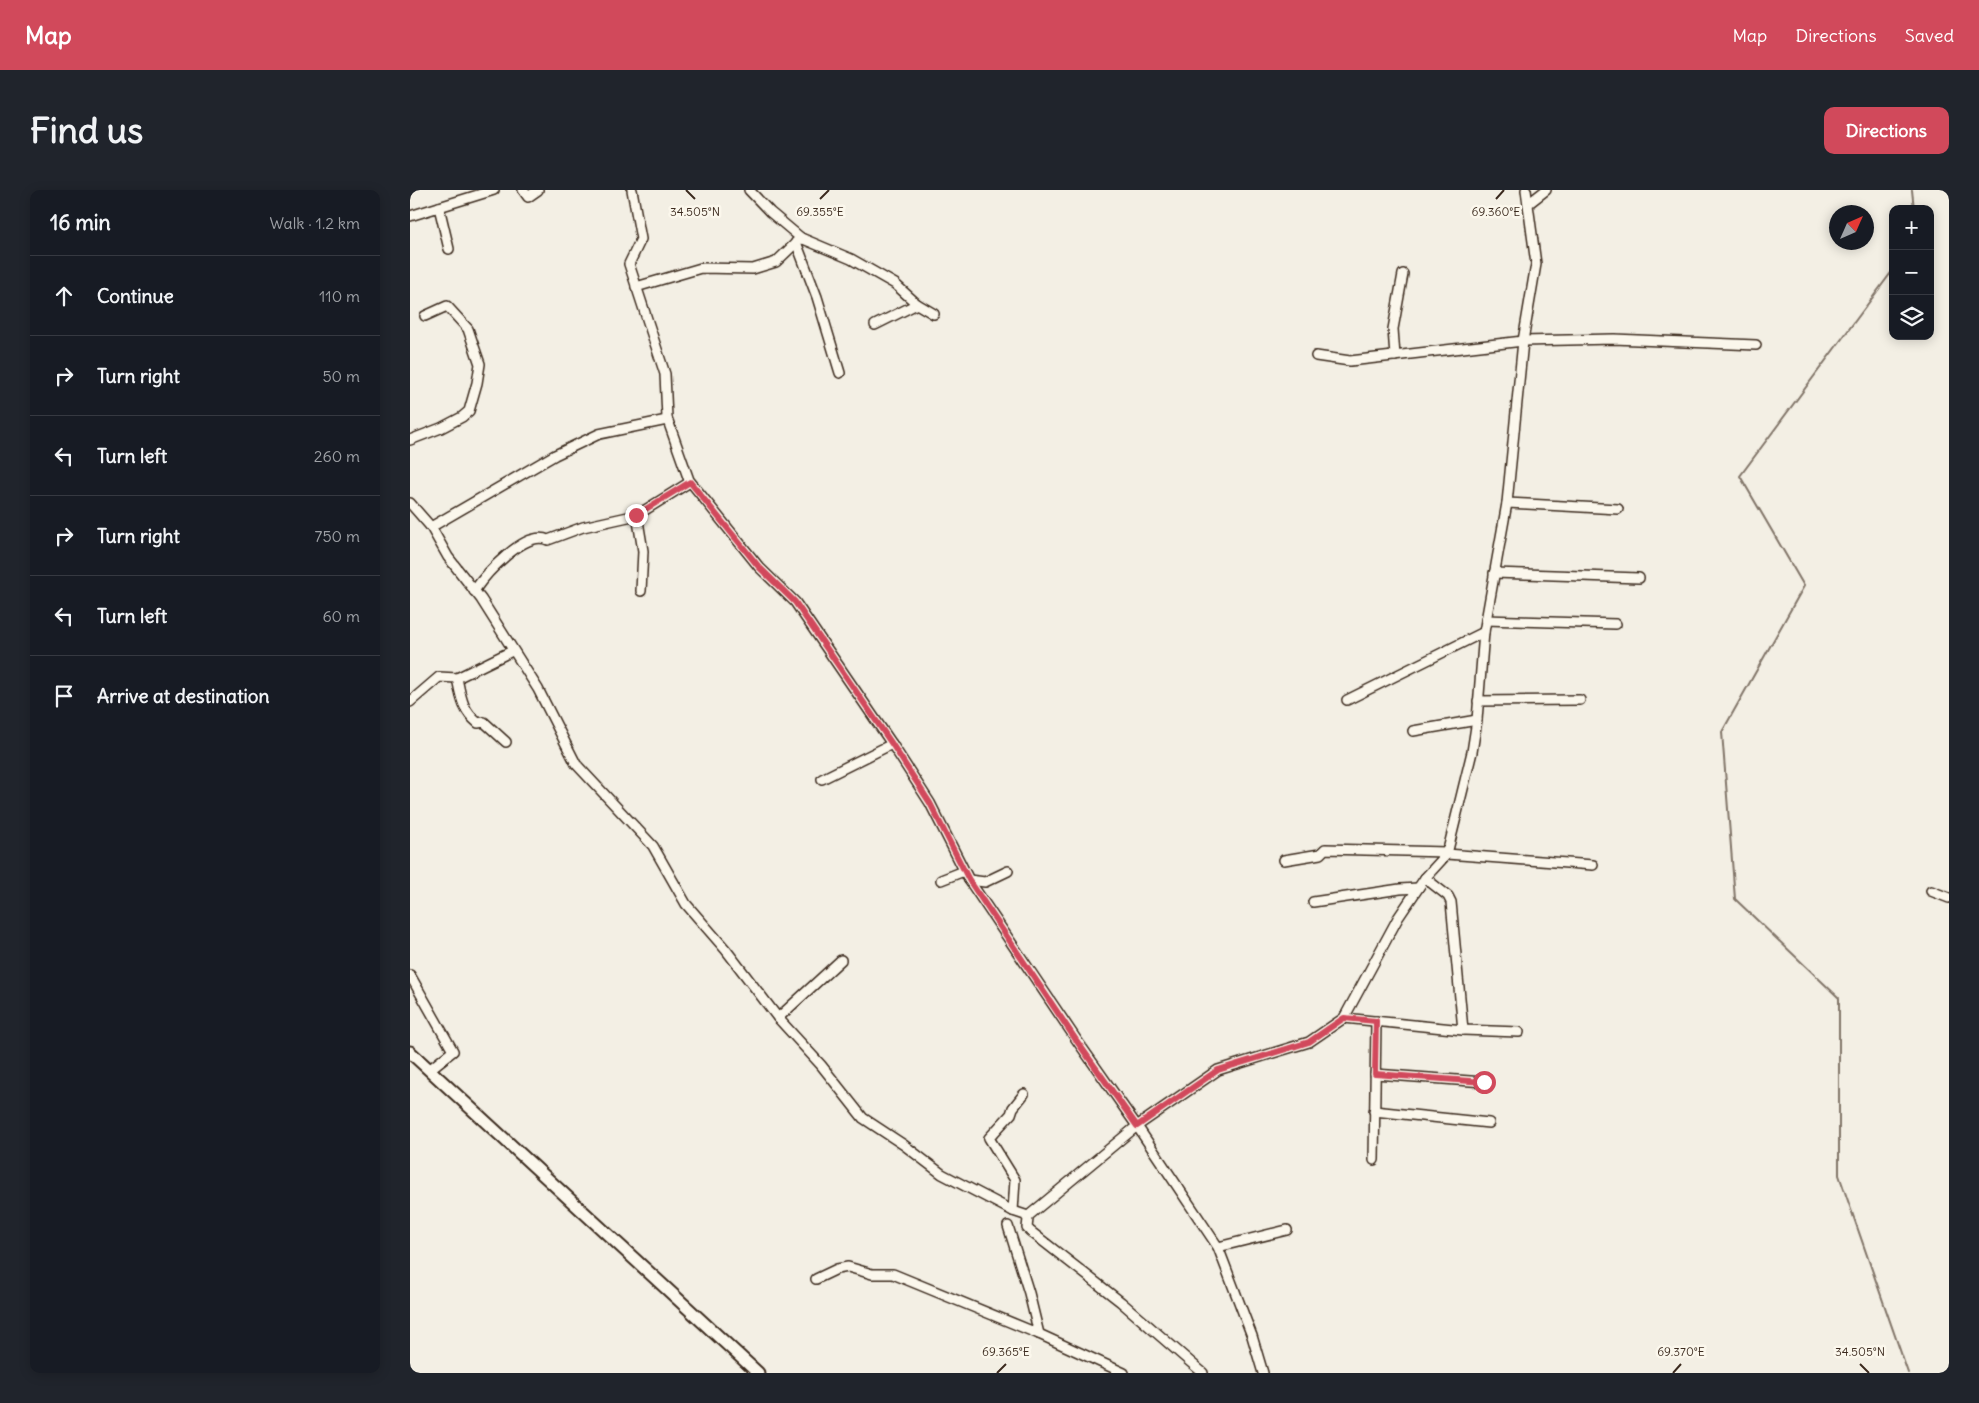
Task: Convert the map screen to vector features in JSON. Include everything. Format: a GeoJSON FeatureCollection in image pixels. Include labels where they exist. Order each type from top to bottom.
{"type":"FeatureCollection","features":[{"type":"Feature","properties":{"kind":"main road"},"geometry":{"type":"LineString","coordinates":[[410,1052],[758,1373]]}},
{"type":"Feature","properties":{"kind":"street"},"geometry":{"type":"LineString","coordinates":[[410,216],[494,190]]}},
{"type":"Feature","properties":{"kind":"street"},"geometry":{"type":"LineString","coordinates":[[523,190],[528,197],[538,190]]}},
{"type":"Feature","properties":{"kind":"street"},"geometry":{"type":"LineString","coordinates":[[632,190],[641,239],[629,264],[665,374],[667,420],[690,482],[759,567],[795,602],[930,803],[969,880],[1218,1247],[1252,1336],[1263,1373]]}},
{"type":"Feature","properties":{"kind":"street"},"geometry":{"type":"LineString","coordinates":[[749,190],[799,240],[851,259],[895,284],[917,304],[934,314]]}},
{"type":"Feature","properties":{"kind":"street"},"geometry":{"type":"LineString","coordinates":[[1027,1217],[1137,1126],[1218,1070],[1309,1042],[1344,1018],[1398,918],[1425,878],[1447,853],[1472,752],[1477,720],[1484,632],[1506,503],[1523,341],[1536,264],[1526,190]]}},
{"type":"Feature","properties":{"kind":"street"},"geometry":{"type":"LineString","coordinates":[[1528,204],[1546,190]]}},
{"type":"Feature","properties":{"kind":"street"},"geometry":{"type":"LineString","coordinates":[[439,207],[449,249]]}},
{"type":"Feature","properties":{"kind":"street"},"geometry":{"type":"LineString","coordinates":[[636,287],[701,268],[752,268],[776,262],[799,240]]}},
{"type":"Feature","properties":{"kind":"street"},"geometry":{"type":"LineString","coordinates":[[799,240],[840,373]]}},
{"type":"Feature","properties":{"kind":"street"},"geometry":{"type":"LineString","coordinates":[[1395,356],[1393,328],[1402,274]]}},
{"type":"Feature","properties":{"kind":"street"},"geometry":{"type":"LineString","coordinates":[[875,325],[917,304]]}},
{"type":"Feature","properties":{"kind":"street"},"geometry":{"type":"LineString","coordinates":[[410,440],[441,428],[462,417],[469,411],[478,383],[480,364],[468,329],[447,306],[426,316]]}},
{"type":"Feature","properties":{"kind":"street"},"geometry":{"type":"LineString","coordinates":[[1316,356],[1350,361],[1523,341],[1614,339],[1756,345]]}},
{"type":"Feature","properties":{"kind":"street"},"geometry":{"type":"LineString","coordinates":[[431,527],[555,455],[598,434],[667,420]]}},
{"type":"Feature","properties":{"kind":"street"},"geometry":{"type":"LineString","coordinates":[[474,591],[494,566],[526,542],[536,538],[548,540],[583,528],[636,515],[690,482]]}},
{"type":"Feature","properties":{"kind":"street"},"geometry":{"type":"LineString","coordinates":[[410,503],[431,527],[448,557],[481,599],[512,651],[538,689],[576,764],[653,846],[686,904],[726,950],[778,1018],[821,1065],[863,1118],[904,1145],[942,1174],[1027,1217]]}},
{"type":"Feature","properties":{"kind":"street"},"geometry":{"type":"LineString","coordinates":[[1506,503],[1618,509]]}},
{"type":"Feature","properties":{"kind":"street"},"geometry":{"type":"LineString","coordinates":[[636,515],[643,551],[641,591]]}},
{"type":"Feature","properties":{"kind":"street"},"geometry":{"type":"LineString","coordinates":[[1494,573],[1639,578]]}},
{"type":"Feature","properties":{"kind":"street"},"geometry":{"type":"LineString","coordinates":[[1486,620],[1616,624]]}},
{"type":"Feature","properties":{"kind":"street"},"geometry":{"type":"LineString","coordinates":[[1347,700],[1484,632]]}},
{"type":"Feature","properties":{"kind":"street"},"geometry":{"type":"LineString","coordinates":[[410,702],[439,677],[457,678],[512,651]]}},
{"type":"Feature","properties":{"kind":"street"},"geometry":{"type":"LineString","coordinates":[[457,678],[462,704],[478,723],[484,722],[506,742]]}},
{"type":"Feature","properties":{"kind":"street"},"geometry":{"type":"LineString","coordinates":[[1478,701],[1580,700]]}},
{"type":"Feature","properties":{"kind":"street"},"geometry":{"type":"LineString","coordinates":[[1413,730],[1477,720]]}},
{"type":"Feature","properties":{"kind":"street"},"geometry":{"type":"LineString","coordinates":[[822,779],[892,744]]}},
{"type":"Feature","properties":{"kind":"street"},"geometry":{"type":"LineString","coordinates":[[1284,860],[1320,854],[1325,849],[1447,853],[1593,865]]}},
{"type":"Feature","properties":{"kind":"street"},"geometry":{"type":"LineString","coordinates":[[969,880],[985,882],[1008,870]]}},
{"type":"Feature","properties":{"kind":"street"},"geometry":{"type":"LineString","coordinates":[[941,880],[964,871]]}},
{"type":"Feature","properties":{"kind":"street"},"geometry":{"type":"LineString","coordinates":[[1425,878],[1448,896],[1451,902],[1463,1030]]}},
{"type":"Feature","properties":{"kind":"street"},"geometry":{"type":"LineString","coordinates":[[1313,902],[1400,888],[1418,888]]}},
{"type":"Feature","properties":{"kind":"street"},"geometry":{"type":"LineString","coordinates":[[1931,891],[1949,898]]}},
{"type":"Feature","properties":{"kind":"street"},"geometry":{"type":"LineString","coordinates":[[778,1018],[841,960]]}},
{"type":"Feature","properties":{"kind":"street"},"geometry":{"type":"LineString","coordinates":[[410,975],[453,1050],[430,1070]]}},
{"type":"Feature","properties":{"kind":"street"},"geometry":{"type":"LineString","coordinates":[[1344,1018],[1463,1030],[1519,1032]]}},
{"type":"Feature","properties":{"kind":"street"},"geometry":{"type":"LineString","coordinates":[[1374,1160],[1376,1021]]}},
{"type":"Feature","properties":{"kind":"street"},"geometry":{"type":"LineString","coordinates":[[1375,1074],[1484,1082]]}},
{"type":"Feature","properties":{"kind":"street"},"geometry":{"type":"LineString","coordinates":[[1013,1211],[1014,1180],[989,1138],[1011,1114],[1013,1108],[1024,1094]]}},
{"type":"Feature","properties":{"kind":"street"},"geometry":{"type":"LineString","coordinates":[[1374,1111],[1489,1123]]}},
{"type":"Feature","properties":{"kind":"street"},"geometry":{"type":"LineString","coordinates":[[1027,1217],[1027,1228],[1030,1231],[1121,1302],[1203,1373]]}},
{"type":"Feature","properties":{"kind":"street"},"geometry":{"type":"LineString","coordinates":[[1008,1226],[1029,1293],[1039,1334]]}},
{"type":"Feature","properties":{"kind":"street"},"geometry":{"type":"LineString","coordinates":[[1218,1247],[1287,1230]]}},
{"type":"Feature","properties":{"kind":"street"},"geometry":{"type":"LineString","coordinates":[[816,1279],[837,1269],[848,1267],[872,1274],[893,1274],[1039,1334],[1124,1373]]}},
{"type":"Feature","properties":{"kind":"waterway"},"geometry":{"type":"LineString","coordinates":[[1912,190],[1914,205]]}},
{"type":"Feature","properties":{"kind":"waterway"},"geometry":{"type":"LineString","coordinates":[[1889,275],[1740,476],[1804,586],[1722,732],[1735,899],[1839,998],[1839,1175],[1908,1373]]}},
{"type":"Feature","properties":{"kind":"route"},"geometry":{"type":"LineString","coordinates":[[636,515],[690,482],[759,567],[795,602],[930,803],[969,880],[1076,1040],[1137,1126],[1218,1070],[1261,1055],[1309,1042],[1344,1018],[1376,1021],[1375,1074],[1484,1082]]}}]}
